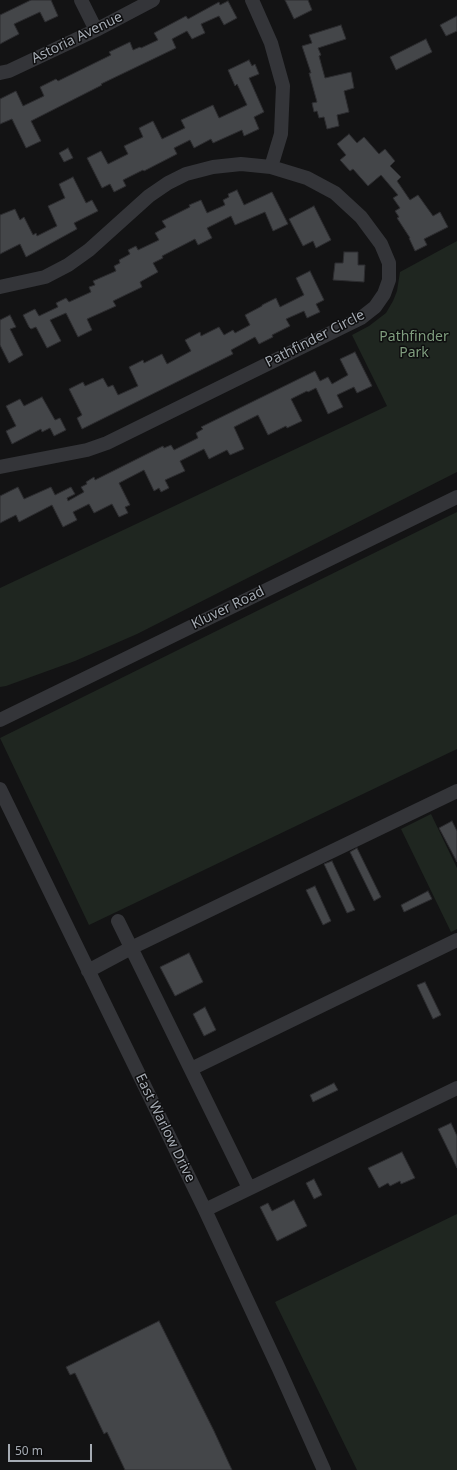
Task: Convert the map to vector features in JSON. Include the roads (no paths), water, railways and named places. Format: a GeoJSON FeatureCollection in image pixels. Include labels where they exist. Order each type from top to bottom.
{"type":"FeatureCollection","features":[{"type":"Feature","properties":{"kind":"street"},"geometry":{"type":"LineString","coordinates":[[81,0],[96,30]]}},
{"type":"Feature","properties":{"kind":"street","name":"Astoria Avenue"},"geometry":{"type":"LineString","coordinates":[[0,73],[9,72],[96,30],[153,0]]}},
{"type":"Feature","properties":{"kind":"street"},"geometry":{"type":"LineString","coordinates":[[252,0],[271,43],[283,86],[281,134],[271,167]]}},
{"type":"Feature","properties":{"kind":"street","name":"Pathfinder Circle"},"geometry":{"type":"LineString","coordinates":[[0,287],[45,278],[68,265],[89,250],[149,196],[168,183],[186,174],[213,167],[241,164],[271,167],[307,178],[335,193],[361,217],[381,244],[389,262],[389,280],[384,294],[375,307],[361,318],[107,443],[87,450],[0,467]]}},
{"type":"Feature","properties":{"kind":"street","name":"Kluver Road"},"geometry":{"type":"LineString","coordinates":[[0,720],[457,497]]}},
{"type":"Feature","properties":{"kind":"street","name":"East Warlow Drive"},"geometry":{"type":"LineString","coordinates":[[0,789],[246,1295],[324,1470]]}},
{"type":"Feature","properties":{"kind":"street"},"geometry":{"type":"LineString","coordinates":[[88,971],[132,948],[457,791]]}},
{"type":"Feature","properties":{"kind":"street"},"geometry":{"type":"LineString","coordinates":[[118,921],[249,1188]]}},
{"type":"Feature","properties":{"kind":"street"},"geometry":{"type":"LineString","coordinates":[[190,1069],[457,940]]}},
{"type":"Feature","properties":{"kind":"street"},"geometry":{"type":"LineString","coordinates":[[205,1210],[457,1088]]}},
{"type":"Feature","properties":{"kind":"park label","name":"Pathfinder Park"},"geometry":{"type":"Point","coordinates":[414,346]}}]}
